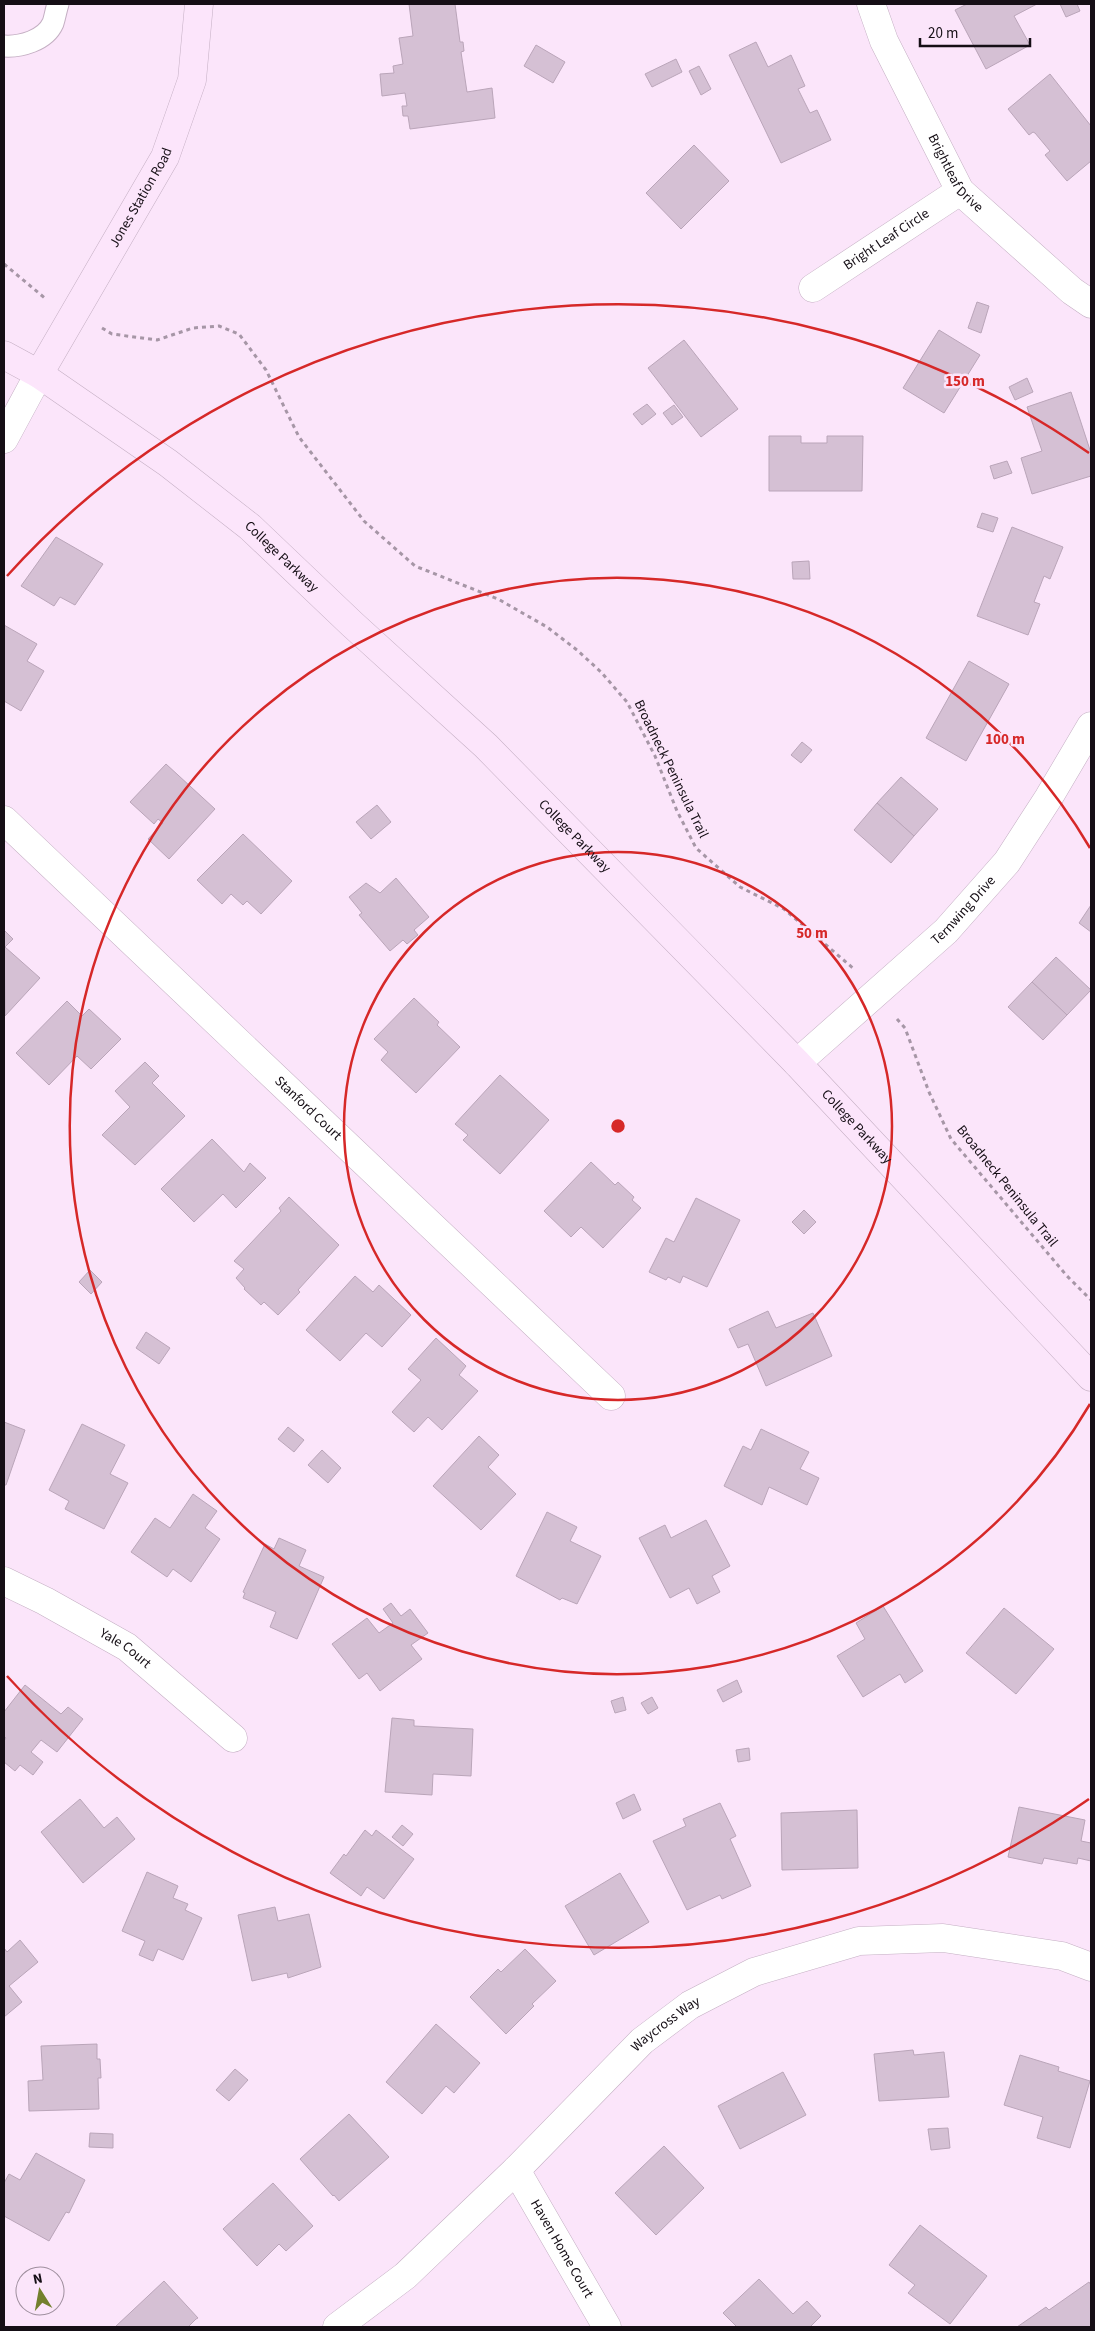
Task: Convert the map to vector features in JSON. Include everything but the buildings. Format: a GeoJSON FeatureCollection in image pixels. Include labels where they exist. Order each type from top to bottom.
{"type":"FeatureCollection","features":[{"type":"Feature","properties":{"kind":"main road","name":"Jones Station Road"},"geometry":{"type":"LineString","coordinates":[[39,374],[164,157],[192,80],[199,4]]}},
{"type":"Feature","properties":{"kind":"main road","name":"College Parkway"},"geometry":{"type":"LineString","coordinates":[[4,355],[39,374],[168,463],[250,527],[486,746],[797,1063],[1091,1377]]}},
{"type":"Feature","properties":{"kind":"street","name":"Brightleaf Drive"},"geometry":{"type":"LineString","coordinates":[[871,4],[884,41],[960,191],[1072,291],[1091,304]]}},
{"type":"Feature","properties":{"kind":"street","name":"Bright Leaf Circle"},"geometry":{"type":"LineString","coordinates":[[813,288],[960,191]]}},
{"type":"Feature","properties":{"kind":"street"},"geometry":{"type":"LineString","coordinates":[[4,439],[39,374]]}},
{"type":"Feature","properties":{"kind":"street","name":"Ternwing Drive"},"geometry":{"type":"LineString","coordinates":[[797,1063],[946,931],[1007,862],[1049,797],[1091,726]]}},
{"type":"Feature","properties":{"kind":"street","name":"Stanford Court"},"geometry":{"type":"LineString","coordinates":[[4,820],[612,1396]]}},
{"type":"Feature","properties":{"kind":"street","name":"Yale Court"},"geometry":{"type":"LineString","coordinates":[[4,1581],[45,1601],[127,1647],[233,1738]]}},
{"type":"Feature","properties":{"kind":"street","name":"Waycross Way"},"geometry":{"type":"LineString","coordinates":[[337,2327],[405,2276],[516,2170],[642,2041],[690,2005],[754,1972],[859,1941],[944,1938],[1062,1956],[1091,1967]]}},
{"type":"Feature","properties":{"kind":"street","name":"Haven Home Court"},"geometry":{"type":"LineString","coordinates":[[516,2170],[607,2327]]}},
{"type":"Feature","properties":{"kind":"lane"},"geometry":{"type":"LineString","coordinates":[[4,46],[17,46],[39,38],[52,25],[58,4]]}},
{"type":"Feature","properties":{"kind":"path"},"geometry":{"type":"LineString","coordinates":[[4,264],[44,298]]}},
{"type":"Feature","properties":{"kind":"path","name":"Broadneck Peninsula Trail"},"geometry":{"type":"LineString","coordinates":[[112,334],[157,340],[193,328],[219,326],[239,334],[266,370],[299,437],[364,521],[415,566],[498,599],[547,626],[577,650],[601,672],[627,702],[655,756],[677,812],[696,848],[740,887],[784,909],[852,967]]}},
{"type":"Feature","properties":{"kind":"path","name":"Broadneck Peninsula Trail"},"geometry":{"type":"LineString","coordinates":[[899,1021],[905,1028],[929,1092],[951,1140],[1066,1276],[1091,1300]]}}]}
